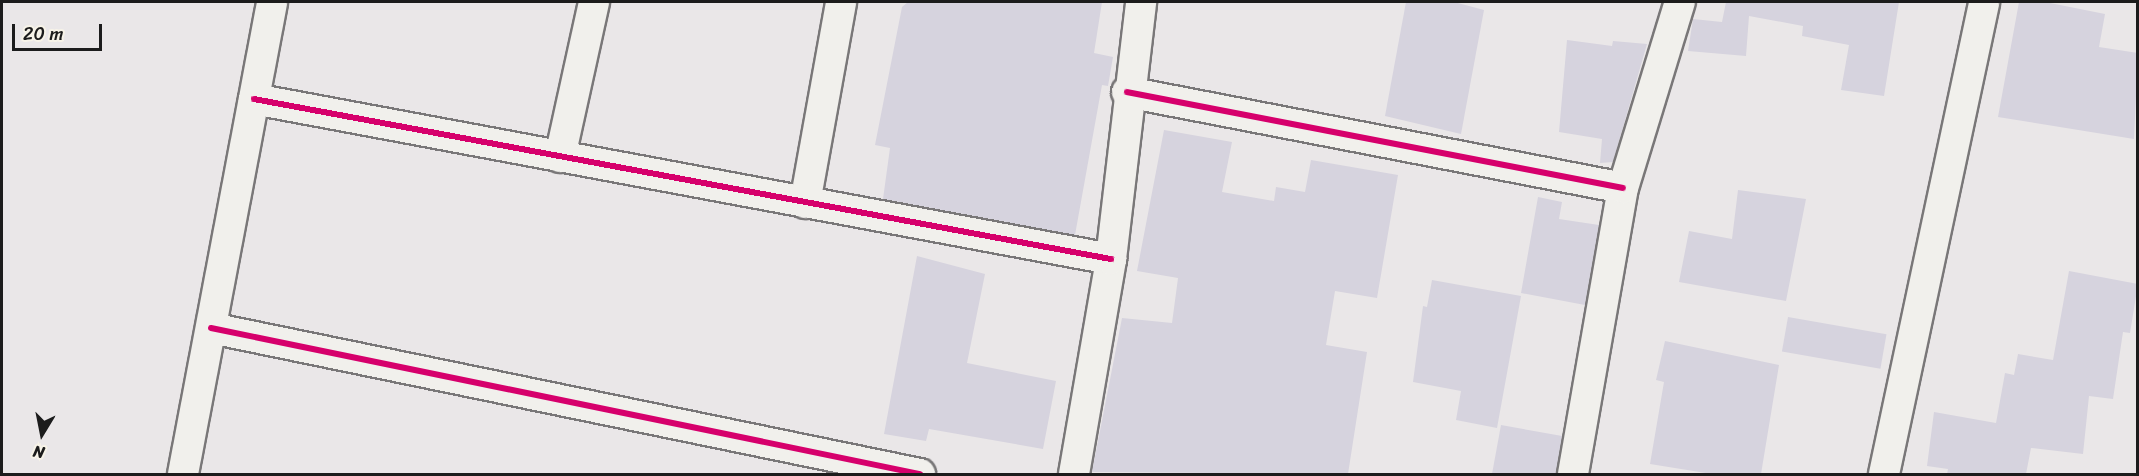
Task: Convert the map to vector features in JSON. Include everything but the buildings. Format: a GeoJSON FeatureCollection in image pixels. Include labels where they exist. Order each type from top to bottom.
{"type":"FeatureCollection","features":[{"type":"Feature","properties":{"kind":"street"},"geometry":{"type":"LineString","coordinates":[[183,474],[272,2]]}},
{"type":"Feature","properties":{"kind":"street"},"geometry":{"type":"LineString","coordinates":[[560,157],[594,2]]}},
{"type":"Feature","properties":{"kind":"street"},"geometry":{"type":"LineString","coordinates":[[805,203],[841,2]]}},
{"type":"Feature","properties":{"kind":"street"},"geometry":{"type":"LineString","coordinates":[[1074,474],[1111,259],[1127,92],[1141,2]]}},
{"type":"Feature","properties":{"kind":"street"},"geometry":{"type":"LineString","coordinates":[[1573,474],[1623,188],[1680,2]]}},
{"type":"Feature","properties":{"kind":"street"},"geometry":{"type":"LineString","coordinates":[[1884,474],[1984,2]]}},
{"type":"Feature","properties":{"kind":"street"},"geometry":{"type":"LineString","coordinates":[[1127,92],[1623,188]]}},
{"type":"Feature","properties":{"kind":"street"},"geometry":{"type":"LineString","coordinates":[[254,99],[1111,259]]}},
{"type":"Feature","properties":{"kind":"street"},"geometry":{"type":"LineString","coordinates":[[211,328],[920,474]]}},
{"type":"Feature","properties":{"kind":"cycle path"},"geometry":{"type":"LineString","coordinates":[[1127,92],[1623,188]]}},
{"type":"Feature","properties":{"kind":"cycle path"},"geometry":{"type":"LineString","coordinates":[[254,99],[1111,259]]}},
{"type":"Feature","properties":{"kind":"cycle path"},"geometry":{"type":"LineString","coordinates":[[211,328],[920,474]]}}]}
